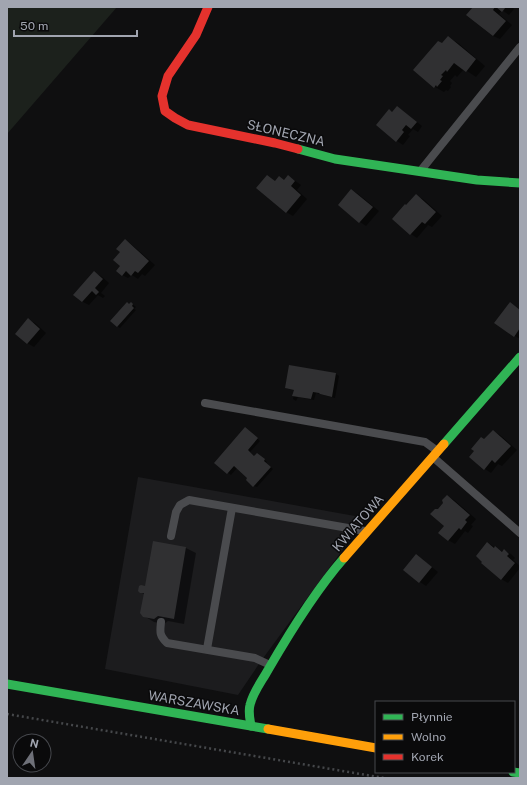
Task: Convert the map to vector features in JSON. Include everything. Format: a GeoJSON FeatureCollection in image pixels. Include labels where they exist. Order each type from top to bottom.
{"type":"FeatureCollection","features":[{"type":"Feature","properties":{"kind":"street","name":"SŁONECZNA"},"geometry":{"type":"LineString","coordinates":[[208,7],[196,35],[168,76],[162,96],[165,111],[175,118],[188,125],[275,143],[336,159],[477,180],[520,183]]}},
{"type":"Feature","properties":{"kind":"street","name":"KWIATOWA"},"geometry":{"type":"LineString","coordinates":[[251,726],[249,708],[253,697],[303,613],[321,588],[339,564],[436,455],[520,357]]}},
{"type":"Feature","properties":{"kind":"street","name":"WARSZAWSKA"},"geometry":{"type":"LineString","coordinates":[[7,684],[375,748]]}},
{"type":"Feature","properties":{"kind":"lane"},"geometry":{"type":"LineString","coordinates":[[420,171],[520,47]]}},
{"type":"Feature","properties":{"kind":"lane"},"geometry":{"type":"LineString","coordinates":[[205,403],[425,442],[436,455],[520,533]]}},
{"type":"Feature","properties":{"kind":"lane"},"geometry":{"type":"LineString","coordinates":[[171,536],[176,512],[180,505],[189,500],[368,531]]}},
{"type":"Feature","properties":{"kind":"lane"},"geometry":{"type":"LineString","coordinates":[[207,649],[232,508]]}},
{"type":"Feature","properties":{"kind":"lane"},"geometry":{"type":"LineString","coordinates":[[161,622],[160,633],[162,638],[167,643],[255,658],[271,665]]}},
{"type":"Feature","properties":{"kind":"path"},"geometry":{"type":"LineString","coordinates":[[7,714],[384,778]]}},
{"type":"Feature","properties":{"kind":"shaded area"},"geometry":{"type":"Polygon","coordinates":[[[7,7],[117,7],[7,134],[7,7]]]}},
{"type":"Feature","properties":{"kind":"shaded area"},"geometry":{"type":"Polygon","coordinates":[[[138,477],[366,518],[261,661],[238,695],[105,669],[138,477]]]}},
{"type":"Feature","properties":{"kind":"building"},"geometry":{"type":"Polygon","coordinates":[[[473,7],[495,7],[493,10],[506,21],[493,36],[466,15],[473,7]]]}},
{"type":"Feature","properties":{"kind":"building"},"geometry":{"type":"Polygon","coordinates":[[[496,7],[506,7],[502,12],[496,7]]]}},
{"type":"Feature","properties":{"kind":"building"},"geometry":{"type":"Polygon","coordinates":[[[448,36],[476,59],[466,72],[454,63],[447,72],[446,70],[441,75],[443,76],[440,80],[442,81],[437,87],[436,85],[434,88],[413,70],[438,41],[442,43],[448,36]]]}},
{"type":"Feature","properties":{"kind":"building"},"geometry":{"type":"Polygon","coordinates":[[[397,106],[417,122],[411,129],[406,125],[402,130],[404,132],[396,142],[376,125],[389,109],[392,112],[397,106]]]}},
{"type":"Feature","properties":{"kind":"building"},"geometry":{"type":"Polygon","coordinates":[[[267,175],[275,181],[279,176],[284,180],[288,175],[295,181],[291,186],[301,195],[286,213],[256,188],[267,175]]]}},
{"type":"Feature","properties":{"kind":"building"},"geometry":{"type":"Polygon","coordinates":[[[351,189],[373,207],[359,223],[338,205],[351,189]]]}},
{"type":"Feature","properties":{"kind":"building"},"geometry":{"type":"Polygon","coordinates":[[[416,194],[436,212],[425,224],[422,222],[410,235],[392,219],[416,194]]]}},
{"type":"Feature","properties":{"kind":"building"},"geometry":{"type":"Polygon","coordinates":[[[125,239],[149,261],[138,273],[135,271],[131,276],[126,271],[122,276],[116,271],[120,266],[113,260],[120,252],[116,249],[125,239]]]}},
{"type":"Feature","properties":{"kind":"building"},"geometry":{"type":"Polygon","coordinates":[[[94,271],[103,279],[95,288],[99,292],[96,295],[92,291],[82,302],[73,295],[94,271]]]}},
{"type":"Feature","properties":{"kind":"building"},"geometry":{"type":"Polygon","coordinates":[[[127,302],[129,304],[131,302],[134,308],[117,327],[110,321],[127,302]]]}},
{"type":"Feature","properties":{"kind":"building"},"geometry":{"type":"Polygon","coordinates":[[[510,302],[520,310],[520,328],[514,337],[494,323],[510,302]]]}},
{"type":"Feature","properties":{"kind":"building"},"geometry":{"type":"Polygon","coordinates":[[[28,318],[40,329],[27,344],[15,334],[28,318]]]}},
{"type":"Feature","properties":{"kind":"building"},"geometry":{"type":"Polygon","coordinates":[[[289,365],[336,373],[332,397],[313,392],[311,399],[292,396],[294,390],[285,388],[289,365]]]}},
{"type":"Feature","properties":{"kind":"building"},"geometry":{"type":"Polygon","coordinates":[[[245,427],[258,438],[248,450],[254,456],[257,453],[265,459],[264,461],[271,467],[253,487],[246,480],[247,478],[234,466],[227,474],[214,463],[245,427]]]}},
{"type":"Feature","properties":{"kind":"building"},"geometry":{"type":"Polygon","coordinates":[[[493,430],[511,446],[495,463],[492,460],[484,470],[469,457],[474,451],[471,449],[481,437],[484,439],[493,430]]]}},
{"type":"Feature","properties":{"kind":"building"},"geometry":{"type":"Polygon","coordinates":[[[447,495],[470,515],[465,520],[467,522],[461,530],[459,528],[448,541],[438,533],[444,526],[430,514],[435,509],[438,509],[443,503],[442,500],[447,495]]]}},
{"type":"Feature","properties":{"kind":"building"},"geometry":{"type":"Polygon","coordinates":[[[153,541],[186,547],[174,619],[158,616],[154,619],[143,617],[140,613],[144,593],[140,593],[138,591],[139,586],[145,586],[153,541]]]}},
{"type":"Feature","properties":{"kind":"building"},"geometry":{"type":"Polygon","coordinates":[[[487,542],[502,552],[504,549],[509,554],[507,556],[515,563],[501,580],[481,563],[482,562],[476,556],[487,542]]]}},
{"type":"Feature","properties":{"kind":"building"},"geometry":{"type":"Polygon","coordinates":[[[416,554],[432,567],[419,583],[403,570],[416,554]]]}},
{"type":"Feature","properties":{"kind":"traffic: fast"},"geometry":{"type":"LineString","coordinates":[[298,149],[335,159],[477,180],[520,183]]}},
{"type":"Feature","properties":{"kind":"traffic: fast"},"geometry":{"type":"LineString","coordinates":[[444,444],[520,357]]}},
{"type":"Feature","properties":{"kind":"traffic: fast"},"geometry":{"type":"LineString","coordinates":[[251,726],[249,708],[255,691],[303,612],[344,558]]}},
{"type":"Feature","properties":{"kind":"traffic: fast"},"geometry":{"type":"LineString","coordinates":[[7,684],[268,729]]}},
{"type":"Feature","properties":{"kind":"traffic: fast"},"geometry":{"type":"LineString","coordinates":[[515,772],[520,773]]}},
{"type":"Feature","properties":{"kind":"traffic: slow"},"geometry":{"type":"LineString","coordinates":[[344,558],[444,444]]}},
{"type":"Feature","properties":{"kind":"traffic: slow"},"geometry":{"type":"LineString","coordinates":[[268,729],[375,748]]}},
{"type":"Feature","properties":{"kind":"traffic: jam"},"geometry":{"type":"LineString","coordinates":[[208,7],[196,35],[168,76],[162,96],[165,111],[188,125],[298,149]]}}]}
